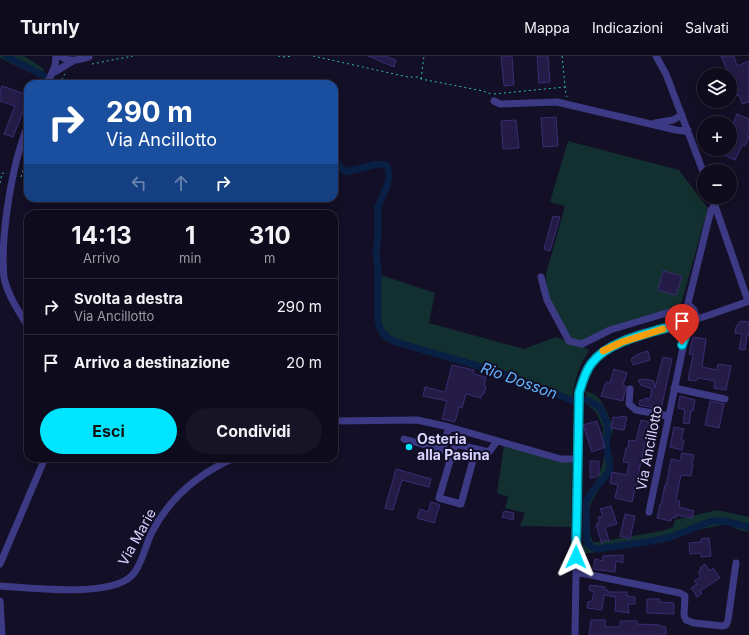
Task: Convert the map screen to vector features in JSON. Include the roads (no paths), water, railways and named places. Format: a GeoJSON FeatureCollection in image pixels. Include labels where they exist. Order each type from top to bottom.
{"type":"FeatureCollection","features":[{"type":"Feature","properties":{"kind":"street"},"geometry":{"type":"LineString","coordinates":[[49,80],[56,56]]}},
{"type":"Feature","properties":{"kind":"street"},"geometry":{"type":"LineString","coordinates":[[60,56],[63,59],[92,59]]}},
{"type":"Feature","properties":{"kind":"street"},"geometry":{"type":"LineString","coordinates":[[656,56],[666,74],[701,164]]}},
{"type":"Feature","properties":{"kind":"street"},"geometry":{"type":"LineString","coordinates":[[52,73],[76,59]]}},
{"type":"Feature","properties":{"kind":"street"},"geometry":{"type":"LineString","coordinates":[[494,101],[500,104],[557,102],[676,130],[688,130]]}},
{"type":"Feature","properties":{"kind":"street"},"geometry":{"type":"LineString","coordinates":[[651,124],[673,120],[682,115]]}},
{"type":"Feature","properties":{"kind":"street"},"geometry":{"type":"LineString","coordinates":[[24,138],[12,175],[2,225],[0,244],[0,261],[8,290],[24,320]]}},
{"type":"Feature","properties":{"kind":"street"},"geometry":{"type":"LineString","coordinates":[[575,635],[579,393],[584,377],[590,364],[602,352],[622,342],[686,323],[749,301],[715,205]]}},
{"type":"Feature","properties":{"kind":"street"},"geometry":{"type":"LineString","coordinates":[[687,307],[711,210],[715,205]]}},
{"type":"Feature","properties":{"kind":"street"},"geometry":{"type":"LineString","coordinates":[[541,277],[547,300],[569,341],[579,344],[585,343],[610,330],[687,307],[694,310],[697,319]]}},
{"type":"Feature","properties":{"kind":"street","name":"Via Ancillotto"},"geometry":{"type":"LineString","coordinates":[[649,512],[686,334],[687,307]]}},
{"type":"Feature","properties":{"kind":"street"},"geometry":{"type":"LineString","coordinates":[[674,388],[725,399]]}},
{"type":"Feature","properties":{"kind":"street"},"geometry":{"type":"LineString","coordinates":[[630,390],[629,404],[636,410],[668,416]]}},
{"type":"Feature","properties":{"kind":"street"},"geometry":{"type":"LineString","coordinates":[[338,421],[417,420],[449,427],[561,459],[577,459]]}},
{"type":"Feature","properties":{"kind":"street"},"geometry":{"type":"LineString","coordinates":[[404,439],[443,450],[449,427]]}},
{"type":"Feature","properties":{"kind":"street"},"geometry":{"type":"LineString","coordinates":[[476,449],[461,504],[439,498],[455,444],[489,452],[497,441]]}},
{"type":"Feature","properties":{"kind":"street"},"geometry":{"type":"LineString","coordinates":[[0,564],[43,462]]}},
{"type":"Feature","properties":{"kind":"street","name":"Via Marie"},"geometry":{"type":"LineString","coordinates":[[0,586],[56,590],[97,589],[111,586],[129,578],[138,565],[153,532],[176,497],[200,476],[215,466],[224,462]]}},
{"type":"Feature","properties":{"kind":"street"},"geometry":{"type":"LineString","coordinates":[[576,572],[680,593],[685,596],[684,615],[686,620],[694,623],[723,626],[726,625],[728,620],[736,562]]}},
{"type":"Feature","properties":{"kind":"street"},"geometry":{"type":"LineString","coordinates":[[0,601],[2,635]]}},
{"type":"Feature","properties":{"kind":"waterway","name":"Rio Dosson"},"geometry":{"type":"LineString","coordinates":[[6,56],[51,80]]}},
{"type":"Feature","properties":{"kind":"waterway","name":"Rio Dosson"},"geometry":{"type":"LineString","coordinates":[[338,164],[346,172],[377,164],[386,165],[388,169],[389,177],[387,186],[378,207],[378,236],[376,253],[378,269],[378,319],[381,330],[385,336],[396,342],[492,370],[574,401],[587,400],[597,405],[601,409],[607,423],[608,433],[606,443],[610,466],[608,473],[591,493],[586,502],[587,543],[593,548],[598,549],[652,541],[671,537],[712,521],[724,521],[749,527]]}},
{"type":"Feature","properties":{"kind":"place","name":"Osteria alla Pasina"},"geometry":{"type":"Point","coordinates":[409,447]}}]}
